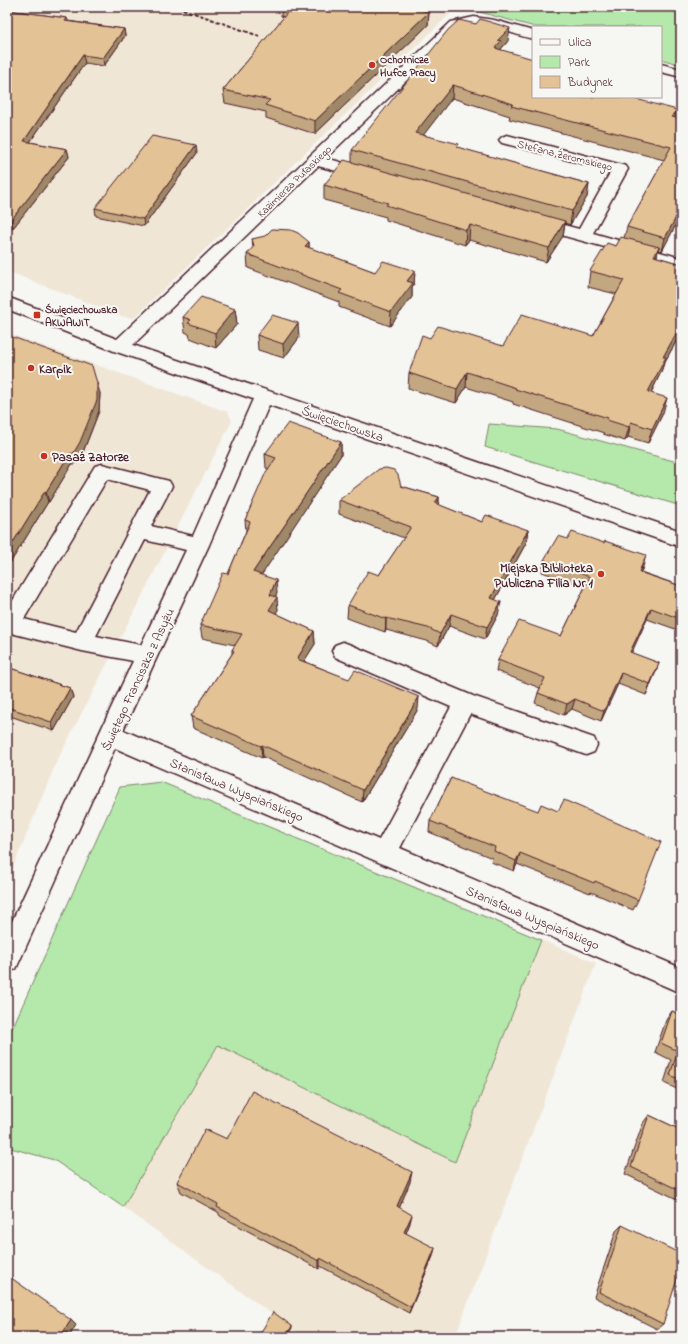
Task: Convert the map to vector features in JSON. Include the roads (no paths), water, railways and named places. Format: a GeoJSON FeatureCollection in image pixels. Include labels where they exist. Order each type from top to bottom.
{"type":"FeatureCollection","features":[{"type":"Feature","properties":{"kind":"street","name":"Kazimierza Pułaskiego"},"geometry":{"type":"LineString","coordinates":[[120,347],[453,27],[460,23],[471,21],[483,22],[532,35]]}},
{"type":"Feature","properties":{"kind":"street"},"geometry":{"type":"LineString","coordinates":[[662,68],[681,73]]}},
{"type":"Feature","properties":{"kind":"street","name":"Stefana Żeromskiego"},"geometry":{"type":"LineString","coordinates":[[507,140],[620,169],[583,236]]}},
{"type":"Feature","properties":{"kind":"street"},"geometry":{"type":"LineString","coordinates":[[315,160],[384,179]]}},
{"type":"Feature","properties":{"kind":"street"},"geometry":{"type":"LineString","coordinates":[[522,218],[681,263]]}},
{"type":"Feature","properties":{"kind":"street","name":"Święciechowska"},"geometry":{"type":"LineString","coordinates":[[7,303],[120,347],[681,539]]}},
{"type":"Feature","properties":{"kind":"street","name":"Świętego Franciszka z Asyżu"},"geometry":{"type":"LineString","coordinates":[[7,960],[199,545],[264,396]]}},
{"type":"Feature","properties":{"kind":"street"},"geometry":{"type":"LineString","coordinates":[[82,642],[162,486],[102,471],[10,624],[82,642],[147,655]]}},
{"type":"Feature","properties":{"kind":"street"},"geometry":{"type":"LineString","coordinates":[[139,531],[199,545]]}},
{"type":"Feature","properties":{"kind":"street"},"geometry":{"type":"LineString","coordinates":[[343,651],[465,703],[586,745]]}},
{"type":"Feature","properties":{"kind":"street"},"geometry":{"type":"LineString","coordinates":[[385,853],[465,703]]}},
{"type":"Feature","properties":{"kind":"street","name":"Stanisława Wyspiańskiego"},"geometry":{"type":"LineString","coordinates":[[110,735],[681,981]]}},
{"type":"Feature","properties":{"kind":"railway"},"geometry":{"type":"LineString","coordinates":[[177,7],[259,36]]}},
{"type":"Feature","properties":{"kind":"place","name":"Ochotnicze Hufce Pracy"},"geometry":{"type":"Point","coordinates":[372,65]}},
{"type":"Feature","properties":{"kind":"place","name":"Święciechowska AKWAWIT"},"geometry":{"type":"Point","coordinates":[37,315]}},
{"type":"Feature","properties":{"kind":"place","name":"Karpik"},"geometry":{"type":"Point","coordinates":[31,368]}},
{"type":"Feature","properties":{"kind":"place","name":"Pasaż Zatorze"},"geometry":{"type":"Point","coordinates":[44,456]}},
{"type":"Feature","properties":{"kind":"place","name":"Miejska Biblioteka Publiczna Filia Nr 1"},"geometry":{"type":"Point","coordinates":[601,574]}}]}
